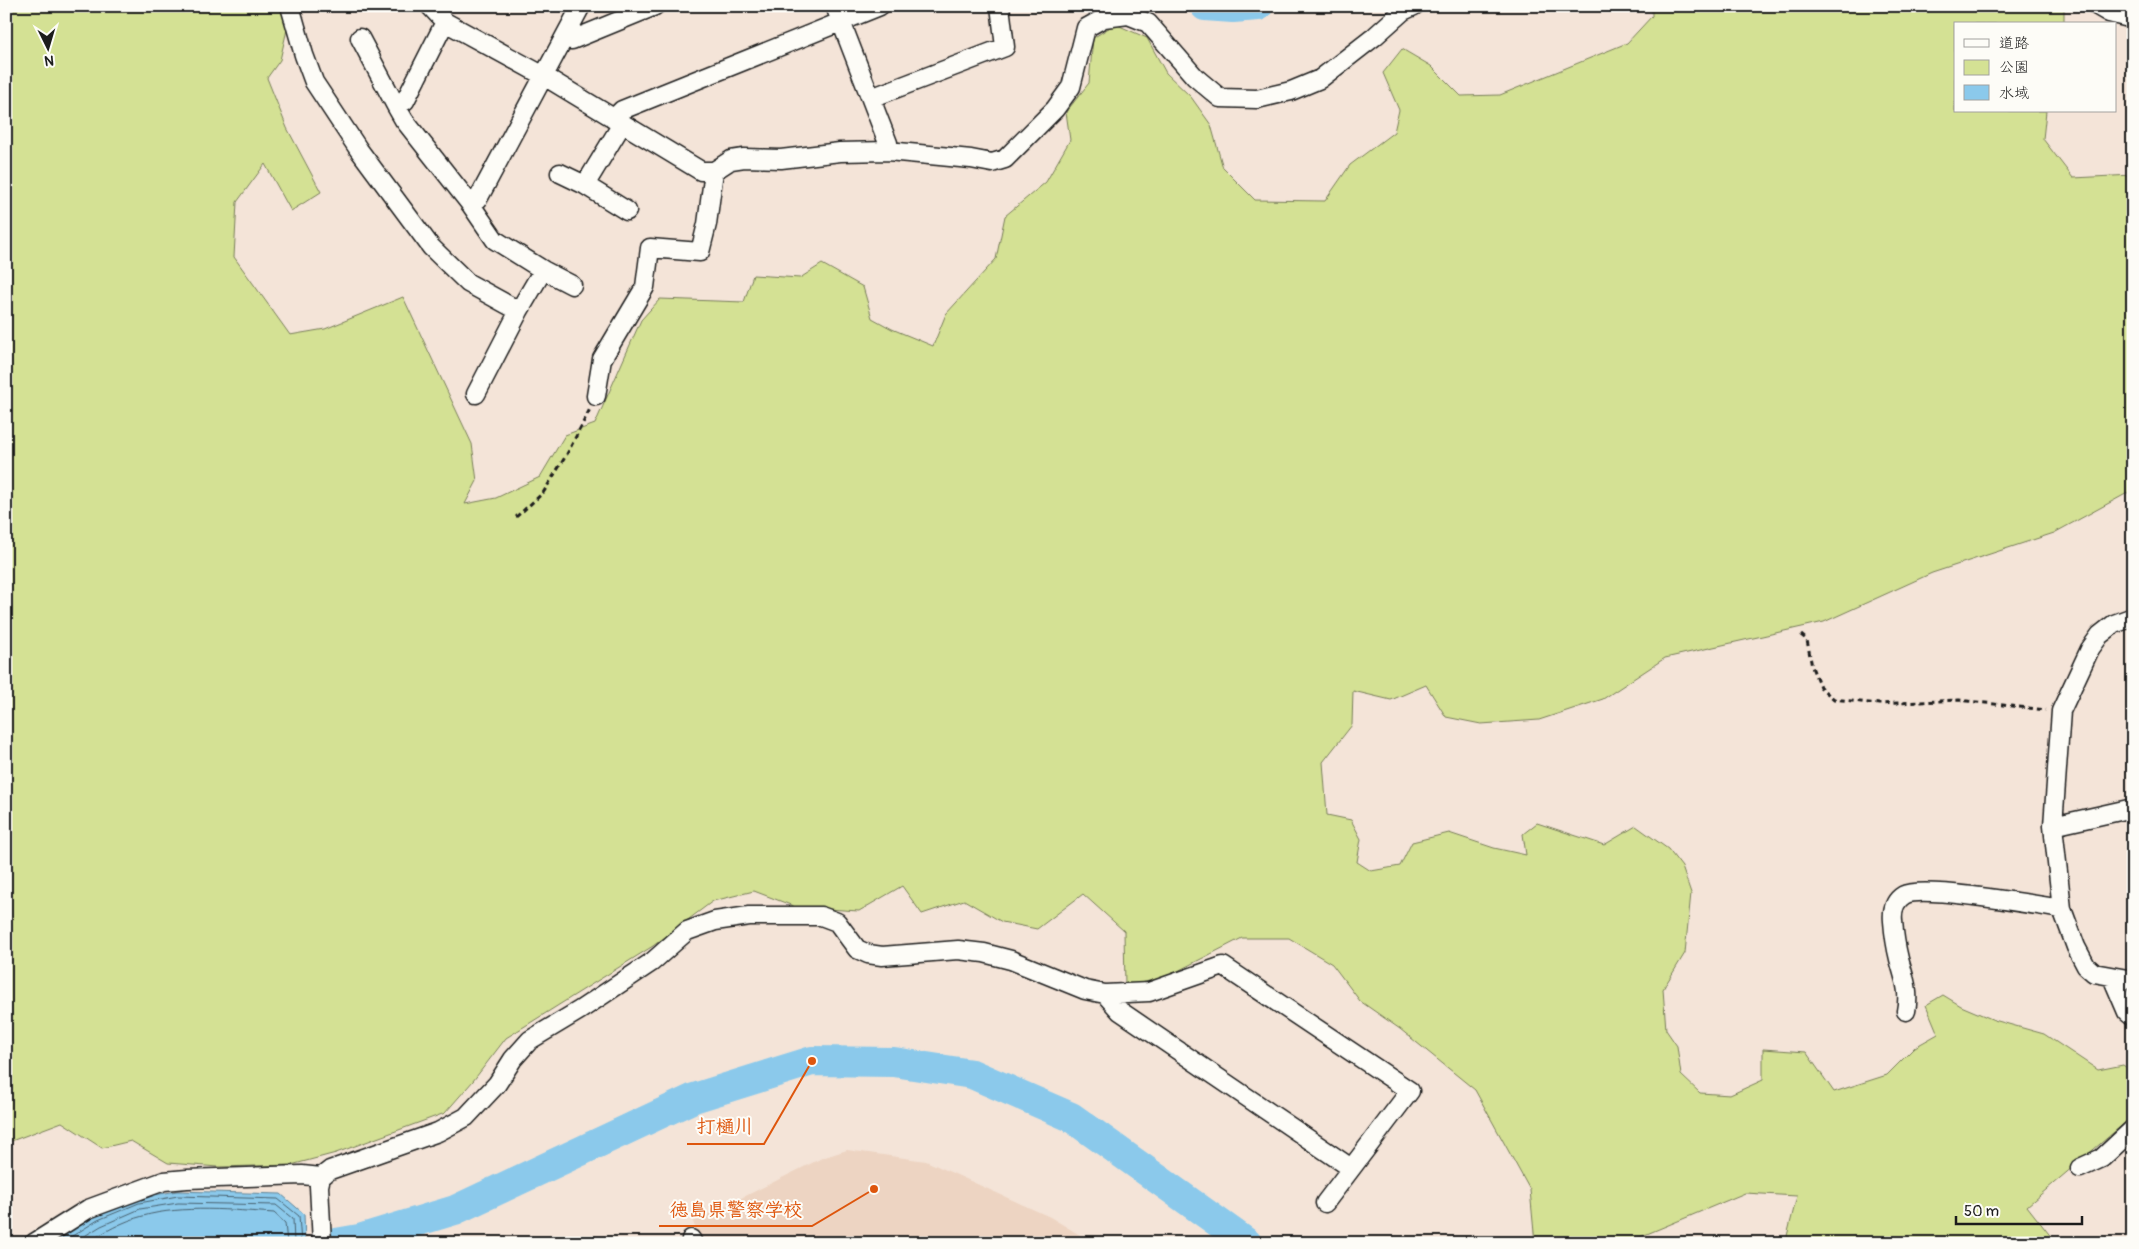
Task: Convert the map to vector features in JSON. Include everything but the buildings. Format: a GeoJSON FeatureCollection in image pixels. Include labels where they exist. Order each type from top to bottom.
{"type":"FeatureCollection","features":[{"type":"Feature","properties":{"kind":"street"},"geometry":{"type":"LineString","coordinates":[[290,6],[314,82],[359,150],[426,239],[468,283],[519,311]]}},
{"type":"Feature","properties":{"kind":"street"},"geometry":{"type":"LineString","coordinates":[[430,6],[445,22],[544,76],[617,122],[701,171],[714,171],[732,160],[744,158],[781,159],[840,152],[888,151],[992,163],[1005,159],[1055,109],[1072,87],[1086,28],[1104,18],[1128,16],[1148,23],[1195,78],[1220,98],[1257,99],[1291,91],[1320,79],[1374,37],[1403,11],[1414,6]]}},
{"type":"Feature","properties":{"kind":"street"},"geometry":{"type":"LineString","coordinates":[[471,205],[478,199],[582,6]]}},
{"type":"Feature","properties":{"kind":"street"},"geometry":{"type":"LineString","coordinates":[[564,39],[572,40],[655,6]]}},
{"type":"Feature","properties":{"kind":"street"},"geometry":{"type":"LineString","coordinates":[[585,185],[622,110],[838,14],[880,6]]}},
{"type":"Feature","properties":{"kind":"street"},"geometry":{"type":"LineString","coordinates":[[871,98],[1005,46],[1000,6]]}},
{"type":"Feature","properties":{"kind":"street"},"geometry":{"type":"LineString","coordinates":[[2096,6],[2108,13],[2133,19]]}},
{"type":"Feature","properties":{"kind":"street"},"geometry":{"type":"LineString","coordinates":[[838,14],[888,143],[888,151]]}},
{"type":"Feature","properties":{"kind":"street"},"geometry":{"type":"LineString","coordinates":[[396,106],[405,101],[445,22]]}},
{"type":"Feature","properties":{"kind":"street"},"geometry":{"type":"LineString","coordinates":[[360,38],[404,120],[471,205],[495,240],[543,270],[572,285]]}},
{"type":"Feature","properties":{"kind":"street"},"geometry":{"type":"LineString","coordinates":[[596,396],[602,359],[645,287],[650,248],[700,252],[707,224],[714,171]]}},
{"type":"Feature","properties":{"kind":"street"},"geometry":{"type":"LineString","coordinates":[[560,173],[585,185],[627,211]]}},
{"type":"Feature","properties":{"kind":"street"},"geometry":{"type":"LineString","coordinates":[[476,394],[519,311],[543,270]]}},
{"type":"Feature","properties":{"kind":"street"},"geometry":{"type":"LineString","coordinates":[[2133,617],[2114,624],[2095,642],[2061,711],[2053,826],[2062,909],[2076,947],[2086,966],[2094,973],[2112,978],[2133,980]]}},
{"type":"Feature","properties":{"kind":"street"},"geometry":{"type":"LineString","coordinates":[[2053,826],[2133,808]]}},
{"type":"Feature","properties":{"kind":"street"},"geometry":{"type":"LineString","coordinates":[[1906,1011],[1908,999],[1907,982],[1899,959],[1892,912],[1896,902],[1905,894],[1920,891],[2062,909]]}},
{"type":"Feature","properties":{"kind":"street"},"geometry":{"type":"LineString","coordinates":[[34,1243],[88,1209],[164,1181],[302,1175],[321,1177],[330,1170],[438,1132],[466,1117],[497,1084],[513,1058],[530,1040],[580,1010],[652,962],[688,931],[715,921],[749,916],[821,916],[837,922],[856,949],[868,954],[882,956],[958,950],[984,953],[1011,960],[1085,990],[1105,994],[1148,992],[1223,966],[1410,1091],[1325,1203]]}},
{"type":"Feature","properties":{"kind":"street"},"geometry":{"type":"LineString","coordinates":[[2112,978],[2123,1005],[2133,1017]]}},
{"type":"Feature","properties":{"kind":"street"},"geometry":{"type":"LineString","coordinates":[[1105,994],[1120,1011],[1351,1168]]}},
{"type":"Feature","properties":{"kind":"street"},"geometry":{"type":"LineString","coordinates":[[2080,1168],[2102,1158],[2133,1129]]}},
{"type":"Feature","properties":{"kind":"street"},"geometry":{"type":"LineString","coordinates":[[321,1177],[322,1243]]}},
{"type":"Feature","properties":{"kind":"path"},"geometry":{"type":"LineString","coordinates":[[516,517],[543,493],[568,454],[596,396]]}},
{"type":"Feature","properties":{"kind":"path"},"geometry":{"type":"LineString","coordinates":[[1801,634],[1807,640],[1812,666],[1820,687],[1834,699],[1879,704],[1960,700],[2061,711]]}},
{"type":"Feature","properties":{"kind":"shaded area"},"geometry":{"type":"Polygon","coordinates":[[[847,1150],[926,1161],[1050,1217],[1093,1243],[701,1243],[693,1222],[822,1158],[847,1150]]]}},
{"type":"Feature","properties":{"kind":"green space"},"geometry":{"type":"Polygon","coordinates":[[[6,6],[281,6],[288,25],[280,60],[267,78],[287,128],[321,192],[291,211],[265,164],[237,202],[234,257],[290,335],[325,329],[403,297],[472,444],[477,481],[465,504],[496,498],[540,477],[565,435],[595,424],[641,320],[660,299],[744,302],[753,275],[800,278],[822,264],[863,287],[872,318],[892,329],[933,346],[946,314],[996,259],[1005,216],[1046,182],[1070,140],[1066,112],[1089,83],[1093,38],[1115,24],[1147,38],[1166,73],[1191,97],[1211,125],[1223,168],[1255,200],[1325,201],[1350,165],[1394,132],[1399,110],[1383,73],[1402,49],[1431,66],[1461,96],[1500,95],[1627,43],[1652,16],[1652,6],[2064,6],[2064,22],[1954,22],[1954,112],[2046,112],[2043,139],[2073,178],[2133,175],[2133,490],[2054,533],[1932,573],[1824,622],[1665,658],[1603,699],[1539,720],[1481,724],[1446,717],[1426,685],[1391,700],[1353,691],[1352,725],[1323,762],[1327,815],[1351,820],[1361,839],[1357,862],[1371,871],[1400,866],[1412,842],[1449,833],[1494,848],[1526,855],[1523,834],[1537,823],[1604,845],[1636,826],[1668,849],[1682,867],[1691,893],[1685,953],[1663,989],[1666,1030],[1677,1046],[1681,1075],[1700,1093],[1730,1095],[1763,1080],[1763,1049],[1806,1052],[1834,1092],[1887,1075],[1915,1047],[1938,1034],[1926,1005],[1943,995],[1961,1006],[1994,1020],[2044,1034],[2098,1070],[2123,1065],[2133,1072],[2133,1116],[2027,1206],[2056,1243],[1791,1243],[1787,1236],[1797,1196],[1745,1193],[1635,1239],[1631,1243],[1535,1243],[1530,1190],[1475,1090],[1400,1029],[1360,1001],[1332,964],[1289,938],[1242,938],[1164,978],[1125,986],[1124,931],[1083,894],[1037,929],[1002,922],[964,900],[922,914],[902,886],[859,911],[796,907],[754,891],[713,901],[653,946],[506,1038],[473,1081],[445,1113],[336,1153],[291,1165],[218,1167],[168,1163],[131,1141],[102,1148],[62,1122],[6,1143],[6,6]]]}},
{"type":"Feature","properties":{"kind":"water"},"geometry":{"type":"Polygon","coordinates":[[[177,1191],[281,1194],[304,1214],[305,1243],[51,1243],[95,1216],[137,1198],[177,1191]]]}},
{"type":"Feature","properties":{"kind":"waterway"},"geometry":{"type":"LineString","coordinates":[[1205,6],[1233,8],[1258,6]]}},
{"type":"Feature","properties":{"kind":"waterway"},"geometry":{"type":"LineString","coordinates":[[336,1243],[359,1239],[455,1210],[694,1098],[812,1061],[894,1062],[972,1074],[1071,1117],[1247,1243]]}},
{"type":"Feature","properties":{"kind":"place","name":"打樋川"},"geometry":{"type":"Point","coordinates":[812,1061]}},
{"type":"Feature","properties":{"kind":"place","name":"徳島県警察学校"},"geometry":{"type":"Point","coordinates":[874,1189]}}]}
